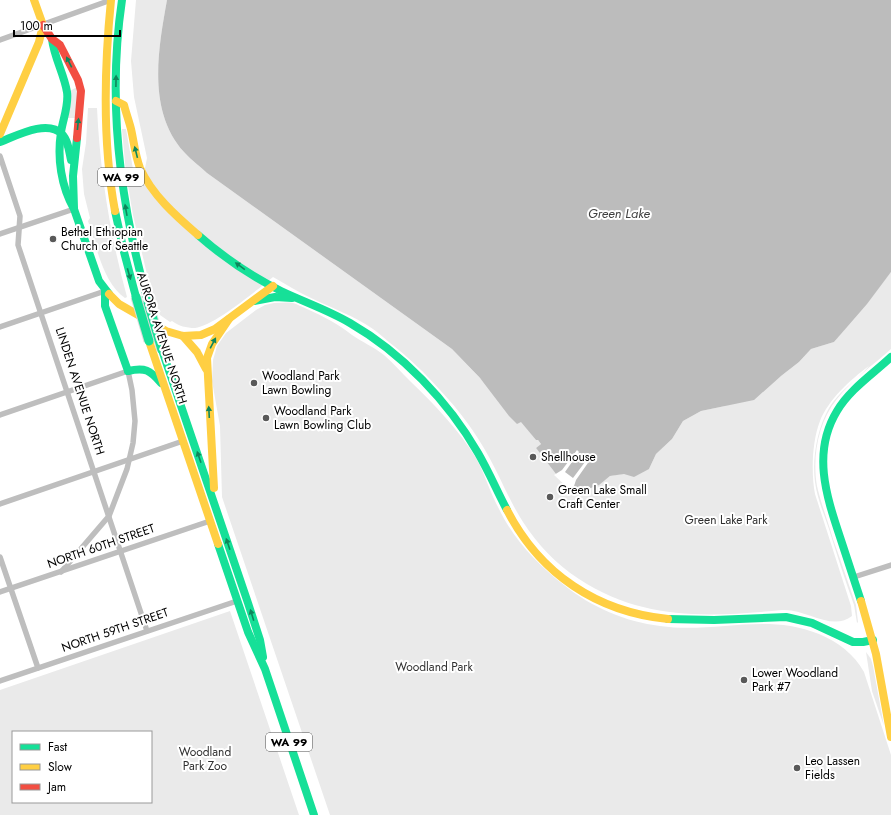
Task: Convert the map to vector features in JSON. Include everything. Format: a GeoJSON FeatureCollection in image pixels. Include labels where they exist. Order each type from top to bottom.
{"type":"FeatureCollection","features":[{"type":"Feature","properties":{"kind":"main road"},"geometry":{"type":"LineString","coordinates":[[34,0],[43,25],[52,39],[60,45],[78,80],[81,94],[73,176]]}},
{"type":"Feature","properties":{"kind":"main road","name":"AURORA AVENUE NORTH"},"geometry":{"type":"LineString","coordinates":[[111,0],[105,87],[107,148],[110,179],[119,233],[128,271],[182,442],[248,632],[265,669],[314,815]]}},
{"type":"Feature","properties":{"kind":"main road","name":"AURORA AVENUE NORTH"},"geometry":{"type":"LineString","coordinates":[[122,0],[117,49],[116,101],[118,154],[125,206],[135,257],[162,350],[258,632],[265,669]]}},
{"type":"Feature","properties":{"kind":"main road"},"geometry":{"type":"LineString","coordinates":[[0,134],[38,44],[43,25]]}},
{"type":"Feature","properties":{"kind":"main road"},"geometry":{"type":"LineString","coordinates":[[52,39],[53,48],[66,86],[67,102],[61,133],[60,166]]}},
{"type":"Feature","properties":{"kind":"main road"},"geometry":{"type":"LineString","coordinates":[[66,86],[78,80]]}},
{"type":"Feature","properties":{"kind":"main road"},"geometry":{"type":"LineString","coordinates":[[116,101],[122,102],[124,105],[131,127],[136,154],[142,171],[152,188],[176,216],[250,274],[300,299],[327,310],[371,336],[394,354],[416,375],[456,420],[474,446],[508,513],[529,545],[556,572],[586,594],[621,610],[650,617],[670,620],[788,617],[819,625],[853,642],[873,640]]}},
{"type":"Feature","properties":{"kind":"main road"},"geometry":{"type":"LineString","coordinates":[[0,142],[46,127],[53,128],[61,133],[69,144],[73,176],[74,209]]}},
{"type":"Feature","properties":{"kind":"main road"},"geometry":{"type":"LineString","coordinates":[[27,132],[48,131],[54,132],[58,135],[60,166],[68,198],[74,209],[99,281],[105,291],[119,304],[130,311],[166,331],[183,336],[190,336],[207,333],[221,326],[250,302],[273,286]]}},
{"type":"Feature","properties":{"kind":"main road"},"geometry":{"type":"LineString","coordinates":[[105,291],[105,306],[128,371],[137,369],[146,370],[156,376],[164,386]]}},
{"type":"Feature","properties":{"kind":"main road"},"geometry":{"type":"LineString","coordinates":[[250,302],[280,297],[300,299]]}},
{"type":"Feature","properties":{"kind":"main road"},"geometry":{"type":"LineString","coordinates":[[216,507],[212,462],[207,358],[210,348],[229,319]]}},
{"type":"Feature","properties":{"kind":"main road"},"geometry":{"type":"LineString","coordinates":[[183,336],[197,352],[207,372]]}},
{"type":"Feature","properties":{"kind":"main road"},"geometry":{"type":"LineString","coordinates":[[891,357],[842,404],[830,428],[824,449],[823,470],[824,484],[873,640],[886,719],[891,738]]}},
{"type":"Feature","properties":{"kind":"main road"},"geometry":{"type":"LineString","coordinates":[[884,700],[891,716]]}},
{"type":"Feature","properties":{"kind":"street"},"geometry":{"type":"LineString","coordinates":[[0,40],[111,0]]}},
{"type":"Feature","properties":{"kind":"street","name":"LINDEN AVENUE NORTH"},"geometry":{"type":"LineString","coordinates":[[0,156],[20,216],[18,245],[147,631]]}},
{"type":"Feature","properties":{"kind":"street"},"geometry":{"type":"LineString","coordinates":[[0,234],[74,209]]}},
{"type":"Feature","properties":{"kind":"street"},"geometry":{"type":"LineString","coordinates":[[0,327],[105,291]]}},
{"type":"Feature","properties":{"kind":"street"},"geometry":{"type":"LineString","coordinates":[[0,415],[128,371],[132,390],[135,421],[134,443],[130,460],[109,516],[62,572]]}},
{"type":"Feature","properties":{"kind":"street"},"geometry":{"type":"LineString","coordinates":[[0,504],[182,442]]}},
{"type":"Feature","properties":{"kind":"street","name":"NORTH 60TH STREET"},"geometry":{"type":"LineString","coordinates":[[0,592],[210,521]]}},
{"type":"Feature","properties":{"kind":"street"},"geometry":{"type":"LineString","coordinates":[[0,557],[38,668]]}},
{"type":"Feature","properties":{"kind":"street"},"geometry":{"type":"LineString","coordinates":[[854,577],[891,566]]}},
{"type":"Feature","properties":{"kind":"street","name":"NORTH 59TH STREET"},"geometry":{"type":"LineString","coordinates":[[0,681],[237,601]]}},
{"type":"Feature","properties":{"kind":"green space","name":"Green Lake Park"},"geometry":{"type":"Polygon","coordinates":[[[136,0],[167,0],[159,59],[158,79],[160,99],[164,118],[172,136],[184,152],[207,173],[452,349],[521,421],[536,440],[537,439],[541,444],[536,448],[556,474],[581,490],[595,487],[610,476],[649,469],[656,454],[672,439],[683,421],[701,411],[725,406],[781,376],[799,362],[811,349],[834,342],[891,272],[891,349],[856,379],[830,408],[821,429],[816,452],[815,463],[817,486],[833,539],[856,605],[858,622],[857,623],[854,605],[817,494],[814,464],[816,444],[821,425],[829,408],[838,396],[869,366],[841,390],[828,405],[817,429],[813,457],[815,494],[851,606],[852,616],[836,622],[827,621],[791,610],[728,614],[677,613],[627,603],[603,593],[579,579],[555,560],[541,546],[523,522],[484,448],[460,414],[416,365],[366,324],[306,296],[273,277],[235,307],[203,326],[195,328],[186,327],[172,321],[170,322],[160,315],[150,287],[133,215],[126,174],[122,129],[126,129],[133,169],[142,183],[147,158],[134,97],[131,61],[136,0]]]}},
{"type":"Feature","properties":{"kind":"green space"},"geometry":{"type":"Polygon","coordinates":[[[77,87],[76,118],[67,118],[70,91],[77,87]]]}},
{"type":"Feature","properties":{"kind":"green space"},"geometry":{"type":"Polygon","coordinates":[[[88,108],[97,108],[103,180],[111,227],[127,297],[125,298],[111,283],[101,263],[88,221],[90,218],[84,194],[82,169],[86,143],[88,108]]]}},
{"type":"Feature","properties":{"kind":"green space","name":"Woodland Park"},"geometry":{"type":"Polygon","coordinates":[[[274,303],[293,303],[319,314],[384,355],[437,408],[469,447],[479,464],[505,520],[527,551],[545,569],[574,593],[597,607],[634,621],[660,626],[700,628],[760,624],[799,628],[826,637],[845,649],[864,672],[891,755],[891,815],[330,815],[222,497],[220,426],[212,381],[213,360],[217,346],[226,333],[256,310],[265,305],[274,303]]]}},
{"type":"Feature","properties":{"kind":"green space","name":"Woodland Park Zoo"},"geometry":{"type":"Polygon","coordinates":[[[230,611],[299,815],[0,815],[0,690],[230,611]]]}},
{"type":"Feature","properties":{"kind":"green space"},"geometry":{"type":"Polygon","coordinates":[[[866,652],[871,659],[873,666],[884,726],[872,691],[866,652]]]}},
{"type":"Feature","properties":{"kind":"water","name":"Green Lake"},"geometry":{"type":"Polygon","coordinates":[[[167,0],[891,0],[891,272],[867,304],[834,342],[811,349],[799,362],[754,400],[701,411],[683,421],[672,439],[656,454],[649,469],[634,477],[624,474],[610,476],[599,485],[591,488],[573,489],[556,474],[536,448],[541,444],[538,440],[536,440],[521,422],[517,424],[509,416],[480,378],[452,349],[207,173],[184,152],[172,136],[164,118],[160,99],[158,79],[159,59],[167,0]]]}},
{"type":"Feature","properties":{"kind":"pier"},"geometry":{"type":"Polygon","coordinates":[[[577,450],[579,452],[565,472],[573,478],[588,458],[590,460],[576,480],[573,489],[568,488],[554,475],[562,470],[577,450]]]}},
{"type":"Feature","properties":{"kind":"traffic: fast"},"geometry":{"type":"LineString","coordinates":[[122,0],[116,76],[116,114],[119,152],[130,228],[148,302]]}},
{"type":"Feature","properties":{"kind":"traffic: fast"},"geometry":{"type":"LineString","coordinates":[[52,39],[67,92],[67,107],[60,142],[60,162],[63,181],[99,281],[109,294]]}},
{"type":"Feature","properties":{"kind":"traffic: fast"},"geometry":{"type":"LineString","coordinates":[[0,142],[40,128],[56,130],[66,139],[71,160]]}},
{"type":"Feature","properties":{"kind":"traffic: fast"},"geometry":{"type":"LineString","coordinates":[[74,208],[73,176],[77,138]]}},
{"type":"Feature","properties":{"kind":"traffic: fast"},"geometry":{"type":"LineString","coordinates":[[115,211],[136,297]]}},
{"type":"Feature","properties":{"kind":"traffic: fast"},"geometry":{"type":"LineString","coordinates":[[198,235],[227,258],[270,285],[342,318],[369,335],[405,364],[422,380],[453,415],[482,460],[507,510]]}},
{"type":"Feature","properties":{"kind":"traffic: fast"},"geometry":{"type":"LineString","coordinates":[[105,291],[105,306],[128,371]]}},
{"type":"Feature","properties":{"kind":"traffic: fast"},"geometry":{"type":"LineString","coordinates":[[136,297],[149,341]]}},
{"type":"Feature","properties":{"kind":"traffic: fast"},"geometry":{"type":"LineString","coordinates":[[254,301],[275,297],[292,298]]}},
{"type":"Feature","properties":{"kind":"traffic: fast"},"geometry":{"type":"LineString","coordinates":[[148,302],[162,350]]}},
{"type":"Feature","properties":{"kind":"traffic: fast"},"geometry":{"type":"LineString","coordinates":[[162,350],[248,603],[260,640],[263,657]]}},
{"type":"Feature","properties":{"kind":"traffic: fast"},"geometry":{"type":"LineString","coordinates":[[861,601],[830,505],[826,489],[823,458],[829,426],[842,403],[855,389],[891,357]]}},
{"type":"Feature","properties":{"kind":"traffic: fast"},"geometry":{"type":"LineString","coordinates":[[128,371],[139,369],[150,372],[161,383]]}},
{"type":"Feature","properties":{"kind":"traffic: fast"},"geometry":{"type":"LineString","coordinates":[[218,544],[248,632],[265,669],[314,815]]}},
{"type":"Feature","properties":{"kind":"traffic: fast"},"geometry":{"type":"LineString","coordinates":[[668,619],[714,620],[786,617],[812,623],[853,642],[873,640]]}},
{"type":"Feature","properties":{"kind":"traffic: slow"},"geometry":{"type":"LineString","coordinates":[[0,134],[39,42],[43,25],[34,0]]}},
{"type":"Feature","properties":{"kind":"traffic: slow"},"geometry":{"type":"LineString","coordinates":[[111,0],[106,79],[106,132],[115,211]]}},
{"type":"Feature","properties":{"kind":"traffic: slow"},"geometry":{"type":"LineString","coordinates":[[116,101],[124,105],[138,163],[145,178],[165,204],[198,235]]}},
{"type":"Feature","properties":{"kind":"traffic: slow"},"geometry":{"type":"LineString","coordinates":[[109,294],[119,304],[166,331],[183,336],[201,335],[215,329],[273,286]]}},
{"type":"Feature","properties":{"kind":"traffic: slow"},"geometry":{"type":"LineString","coordinates":[[214,488],[207,358],[212,344],[229,319]]}},
{"type":"Feature","properties":{"kind":"traffic: slow"},"geometry":{"type":"LineString","coordinates":[[183,336],[197,352],[206,369]]}},
{"type":"Feature","properties":{"kind":"traffic: slow"},"geometry":{"type":"LineString","coordinates":[[149,341],[218,544]]}},
{"type":"Feature","properties":{"kind":"traffic: slow"},"geometry":{"type":"LineString","coordinates":[[507,510],[520,533],[536,553],[554,571],[573,586],[618,608],[642,615],[668,619]]}},
{"type":"Feature","properties":{"kind":"traffic: slow"},"geometry":{"type":"LineString","coordinates":[[861,601],[876,654],[891,737]]}},
{"type":"Feature","properties":{"kind":"traffic: jam"},"geometry":{"type":"LineString","coordinates":[[43,25],[52,39],[60,45],[78,80],[81,91],[77,138]]}},
{"type":"Feature","properties":{"kind":"place","name":"Bethel Ethiopian Church of Seattle"},"geometry":{"type":"Point","coordinates":[53,239]}},
{"type":"Feature","properties":{"kind":"place","name":"Woodland Park Lawn Bowling"},"geometry":{"type":"Point","coordinates":[254,383]}},
{"type":"Feature","properties":{"kind":"place","name":"Woodland Park Lawn Bowling Club"},"geometry":{"type":"Point","coordinates":[266,418]}},
{"type":"Feature","properties":{"kind":"place","name":"Shellhouse"},"geometry":{"type":"Point","coordinates":[533,457]}},
{"type":"Feature","properties":{"kind":"place","name":"Green Lake Small Craft Center"},"geometry":{"type":"Point","coordinates":[550,497]}},
{"type":"Feature","properties":{"kind":"place","name":"Lower Woodland Park #7"},"geometry":{"type":"Point","coordinates":[744,680]}},
{"type":"Feature","properties":{"kind":"place","name":"Leo Lassen Fields"},"geometry":{"type":"Point","coordinates":[797,768]}}]}
